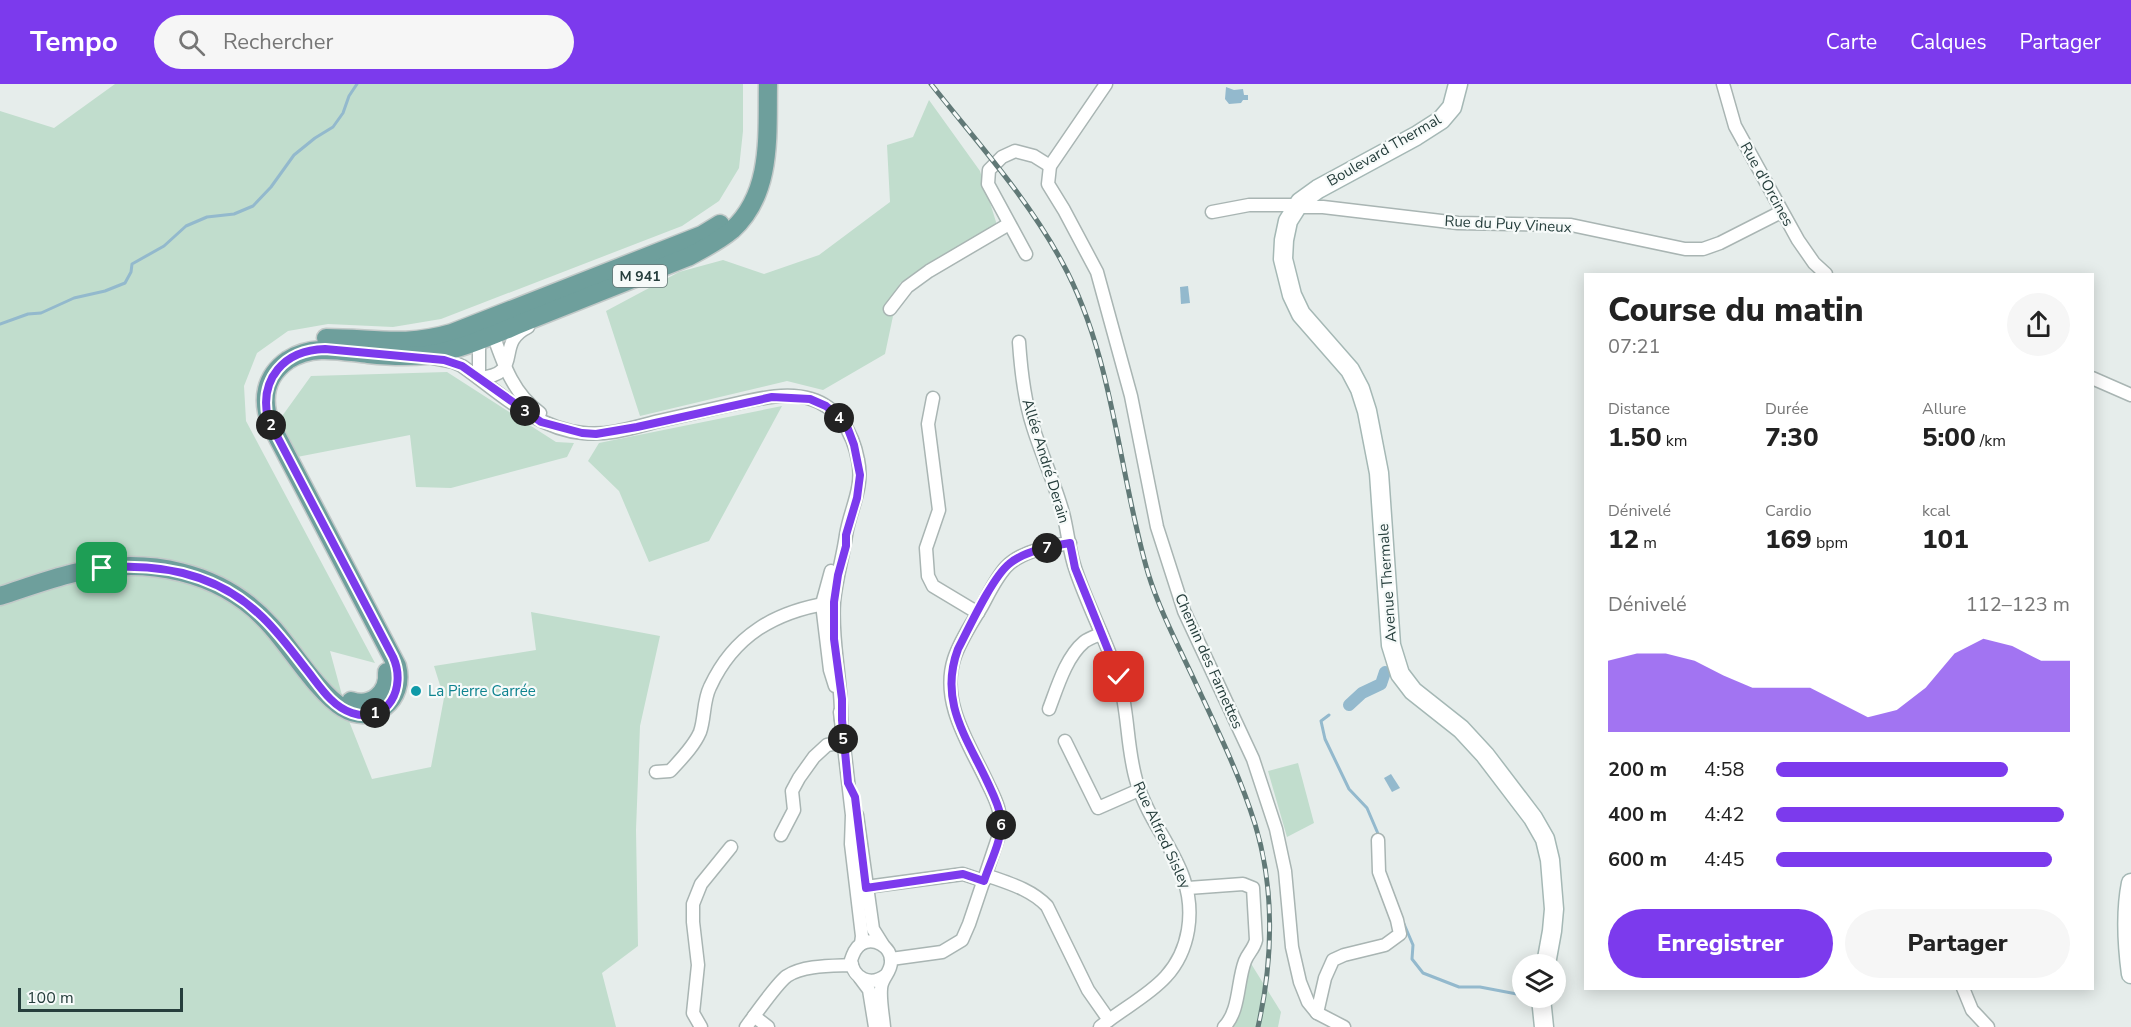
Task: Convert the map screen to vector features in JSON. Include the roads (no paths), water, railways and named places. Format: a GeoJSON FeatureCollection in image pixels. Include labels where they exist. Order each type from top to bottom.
{"type":"FeatureCollection","features":[{"type":"Feature","properties":{"kind":"main road","name":"M 941"},"geometry":{"type":"LineString","coordinates":[[304,501],[261,430],[255,414],[253,398],[255,386],[266,364],[285,348],[297,342],[312,339],[337,338],[401,342],[425,340],[452,333],[618,270],[702,235],[724,222],[739,204],[754,169],[759,141],[760,84]]}},
{"type":"Feature","properties":{"kind":"main road","name":"M 941"},"geometry":{"type":"LineString","coordinates":[[304,501],[268,419],[266,395],[272,375],[289,360],[318,350],[406,356],[443,351],[688,257],[732,230],[753,201],[764,168],[768,84]]}},
{"type":"Feature","properties":{"kind":"main road","name":"Boulevard Thermal"},"geometry":{"type":"LineString","coordinates":[[1297,206],[1318,189],[1441,120],[1452,107],[1458,84]]}},
{"type":"Feature","properties":{"kind":"main road","name":"Avenue Thermale"},"geometry":{"type":"LineString","coordinates":[[1297,206],[1288,221],[1283,249],[1284,267],[1292,295],[1305,319],[1355,379],[1374,438],[1379,473],[1393,656],[1400,674],[1413,691],[1461,729],[1485,755],[1533,818],[1545,839],[1550,860],[1554,909],[1548,954]]}},
{"type":"Feature","properties":{"kind":"main road"},"geometry":{"type":"LineString","coordinates":[[0,586],[59,568],[99,560],[145,558],[189,564],[223,577],[258,601],[277,618],[345,698],[361,703],[391,701],[398,689],[399,677],[396,664],[304,501]]}},
{"type":"Feature","properties":{"kind":"main road"},"geometry":{"type":"LineString","coordinates":[[0,596],[74,573],[102,568],[149,567],[178,571],[199,577],[235,595],[260,615],[338,705],[351,713],[361,715],[370,714],[381,703]]}},
{"type":"Feature","properties":{"kind":"main road"},"geometry":{"type":"LineString","coordinates":[[2131,883],[2127,922],[2131,974]]}},
{"type":"Feature","properties":{"kind":"main road"},"geometry":{"type":"LineString","coordinates":[[1542,1008],[1544,1027]]}},
{"type":"Feature","properties":{"kind":"street"},"geometry":{"type":"LineString","coordinates":[[1026,254],[988,184],[989,170],[998,160],[1015,151],[1034,156],[1050,166],[1106,84]]}},
{"type":"Feature","properties":{"kind":"street","name":"Rue d'Orcines"},"geometry":{"type":"LineString","coordinates":[[1723,84],[1735,126],[1781,212],[1814,263],[1825,273]]}},
{"type":"Feature","properties":{"kind":"street","name":"Chemin des Farnettes"},"geometry":{"type":"LineString","coordinates":[[1050,166],[1048,184],[1097,273],[1131,396],[1157,527],[1184,611],[1253,759],[1276,829],[1285,871],[1287,915],[1294,960],[1304,994],[1317,1013]]}},
{"type":"Feature","properties":{"kind":"street","name":"Rue du Puy Vineux"},"geometry":{"type":"LineString","coordinates":[[1212,212],[1249,205],[1297,206],[1458,223],[1571,225],[1685,249],[1703,249],[1720,243],[1781,212]]}},
{"type":"Feature","properties":{"kind":"street"},"geometry":{"type":"LineString","coordinates":[[890,309],[907,287],[929,271],[1010,224]]}},
{"type":"Feature","properties":{"kind":"street"},"geometry":{"type":"LineString","coordinates":[[478,378],[495,376],[505,369],[510,347],[522,330],[631,287],[688,257]]}},
{"type":"Feature","properties":{"kind":"street"},"geometry":{"type":"LineString","coordinates":[[452,333],[487,336],[573,297],[618,270]]}},
{"type":"Feature","properties":{"kind":"street"},"geometry":{"type":"LineString","coordinates":[[487,336],[525,400],[557,427]]}},
{"type":"Feature","properties":{"kind":"street"},"geometry":{"type":"LineString","coordinates":[[478,378],[487,336]]}},
{"type":"Feature","properties":{"kind":"street","name":"Allée André Derain"},"geometry":{"type":"LineString","coordinates":[[1019,342],[1022,379],[1028,410],[1063,511],[1070,543]]}},
{"type":"Feature","properties":{"kind":"street"},"geometry":{"type":"LineString","coordinates":[[406,356],[453,362],[541,422],[582,433],[596,434],[637,427],[756,399],[792,396],[815,401],[830,409],[843,422],[851,437],[858,460],[859,490],[846,535],[835,553],[828,603],[830,670],[842,720],[852,815],[851,844],[861,944]]}},
{"type":"Feature","properties":{"kind":"street"},"geometry":{"type":"LineString","coordinates":[[2094,379],[2131,394]]}},
{"type":"Feature","properties":{"kind":"street"},"geometry":{"type":"LineString","coordinates":[[933,398],[928,424],[939,510],[926,548],[928,576],[933,586],[978,613]]}},
{"type":"Feature","properties":{"kind":"street"},"geometry":{"type":"LineString","coordinates":[[891,959],[942,952],[956,945],[966,933],[998,840],[1001,817],[994,797],[956,717],[952,702],[950,685],[952,666],[958,649],[997,579],[1011,562],[1037,550],[1070,543]]}},
{"type":"Feature","properties":{"kind":"street","name":"Rue Alfred Sisley"},"geometry":{"type":"LineString","coordinates":[[1070,543],[1075,568],[1121,686],[1132,760],[1139,789],[1188,888],[1188,930],[1174,968],[1150,993],[1104,1023]]}},
{"type":"Feature","properties":{"kind":"street"},"geometry":{"type":"LineString","coordinates":[[656,772],[670,771],[696,740],[710,687],[742,641],[761,625],[776,617],[828,603]]}},
{"type":"Feature","properties":{"kind":"street"},"geometry":{"type":"LineString","coordinates":[[1048,709],[1076,651],[1086,641],[1101,634]]}},
{"type":"Feature","properties":{"kind":"street"},"geometry":{"type":"LineString","coordinates":[[1065,741],[1098,808],[1139,789]]}},
{"type":"Feature","properties":{"kind":"street"},"geometry":{"type":"LineString","coordinates":[[781,835],[794,810],[792,791],[799,778],[814,757],[827,745],[844,742]]}},
{"type":"Feature","properties":{"kind":"street"},"geometry":{"type":"LineString","coordinates":[[848,783],[855,797],[873,929],[891,959],[890,968],[880,987],[884,1027]]}},
{"type":"Feature","properties":{"kind":"street"},"geometry":{"type":"LineString","coordinates":[[1344,1027],[1317,1013],[1325,978],[1333,960],[1385,945],[1400,934],[1379,872],[1378,840]]}},
{"type":"Feature","properties":{"kind":"street"},"geometry":{"type":"LineString","coordinates":[[700,1027],[693,1013],[698,973],[693,904],[700,884],[731,847]]}},
{"type":"Feature","properties":{"kind":"street"},"geometry":{"type":"LineString","coordinates":[[866,888],[963,874],[1024,890],[1041,899],[1047,906],[1104,1023]]}},
{"type":"Feature","properties":{"kind":"street"},"geometry":{"type":"LineString","coordinates":[[1188,888],[1243,884],[1253,888],[1256,940],[1244,963],[1232,1019],[1224,1027]]}},
{"type":"Feature","properties":{"kind":"street"},"geometry":{"type":"LineString","coordinates":[[874,1027],[869,990],[852,965],[854,951],[861,944],[872,942],[883,945]]}},
{"type":"Feature","properties":{"kind":"street"},"geometry":{"type":"LineString","coordinates":[[746,1027],[782,980],[790,974],[803,970],[852,965]]}},
{"type":"Feature","properties":{"kind":"street"},"geometry":{"type":"LineString","coordinates":[[860,978],[866,981],[877,981],[886,975]]}},
{"type":"Feature","properties":{"kind":"street"},"geometry":{"type":"LineString","coordinates":[[1964,990],[1972,1010],[1988,1027]]}},
{"type":"Feature","properties":{"kind":"street"},"geometry":{"type":"LineString","coordinates":[[754,1016],[768,1027]]}},
{"type":"Feature","properties":{"kind":"water"},"geometry":{"type":"Polygon","coordinates":[[[1226,87],[1234,90],[1243,89],[1244,95],[1248,95],[1248,100],[1229,104],[1225,99],[1226,87]]]}},
{"type":"Feature","properties":{"kind":"water"},"geometry":{"type":"Polygon","coordinates":[[[1188,286],[1190,303],[1181,304],[1180,287],[1188,286]]]}},
{"type":"Feature","properties":{"kind":"water"},"geometry":{"type":"Polygon","coordinates":[[[1391,774],[1400,788],[1392,792],[1384,778],[1391,774]]]}},
{"type":"Feature","properties":{"kind":"waterway"},"geometry":{"type":"LineString","coordinates":[[0,324],[28,314],[41,313],[74,298],[105,291],[125,283],[131,272],[132,264],[164,246],[186,226],[207,217],[234,214],[253,206],[271,187],[294,155],[333,127],[343,113],[349,96],[357,84]]}},
{"type":"Feature","properties":{"kind":"waterway"},"geometry":{"type":"LineString","coordinates":[[1349,705],[1362,693],[1381,684],[1385,672]]}},
{"type":"Feature","properties":{"kind":"waterway"},"geometry":{"type":"LineString","coordinates":[[1329,715],[1321,721],[1325,739],[1349,789],[1367,808],[1379,836]]}},
{"type":"Feature","properties":{"kind":"waterway"},"geometry":{"type":"LineString","coordinates":[[1404,924],[1413,945],[1412,959],[1423,973],[1459,987],[1480,987],[1512,993]]}},
{"type":"Feature","properties":{"kind":"railway"},"geometry":{"type":"LineString","coordinates":[[931,84],[1000,170],[1048,238],[1079,298],[1093,336],[1104,375],[1148,573],[1164,616],[1236,771],[1255,824],[1261,849],[1269,899],[1270,925],[1267,977],[1258,1027]]}},
{"type":"Feature","properties":{"kind":"place","name":"La Pierre Carrée"},"geometry":{"type":"Point","coordinates":[416,691]}}]}
